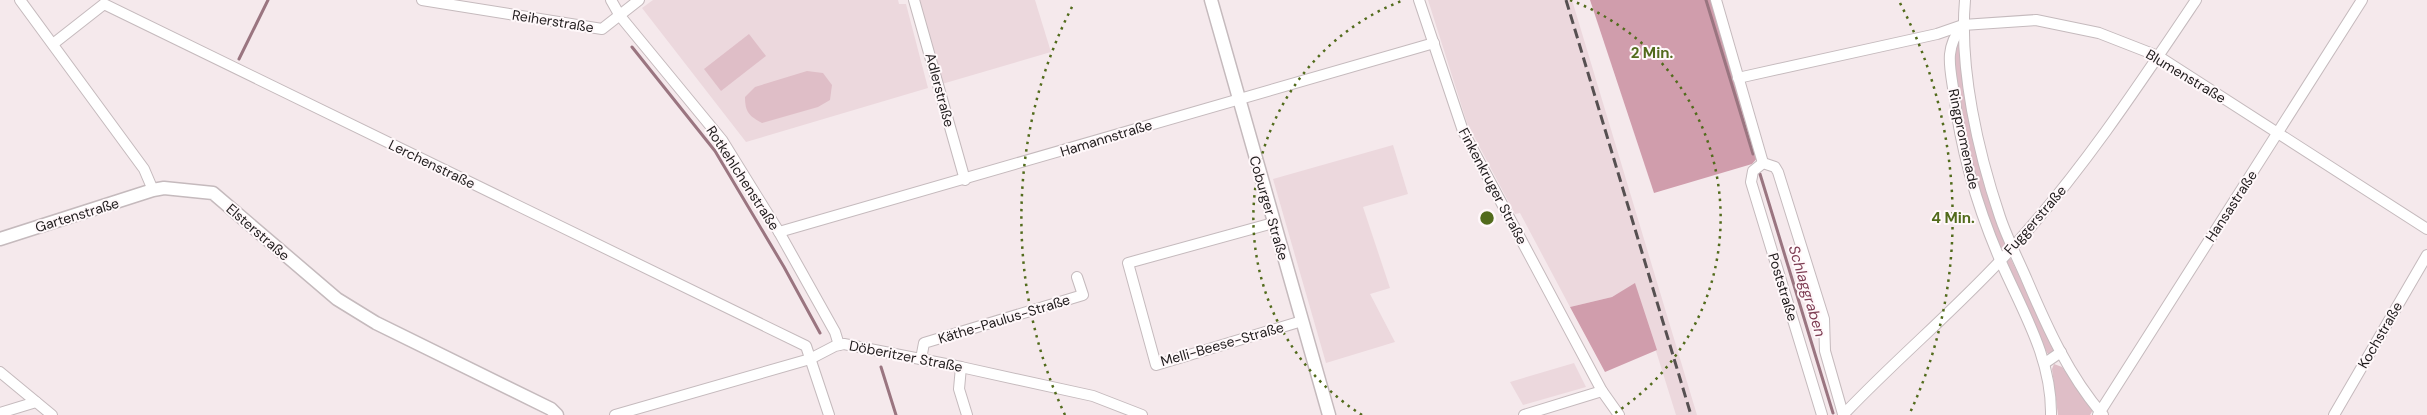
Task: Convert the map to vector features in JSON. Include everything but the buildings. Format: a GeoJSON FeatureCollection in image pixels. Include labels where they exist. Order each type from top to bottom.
{"type":"FeatureCollection","features":[{"type":"Feature","properties":{"kind":"street"},"geometry":{"type":"LineString","coordinates":[[20,0],[144,169],[153,190]]}},
{"type":"Feature","properties":{"kind":"street","name":"Reiherstraße"},"geometry":{"type":"LineString","coordinates":[[422,0],[602,29],[639,0]]}},
{"type":"Feature","properties":{"kind":"street","name":"Rotkehlchenstraße"},"geometry":{"type":"LineString","coordinates":[[611,0],[620,16],[722,140],[778,232],[835,332],[839,345]]}},
{"type":"Feature","properties":{"kind":"street","name":"Adlerstraße"},"geometry":{"type":"LineString","coordinates":[[914,0],[965,180]]}},
{"type":"Feature","properties":{"kind":"street","name":"Coburger Straße"},"geometry":{"type":"LineString","coordinates":[[1211,0],[1329,415]]}},
{"type":"Feature","properties":{"kind":"street","name":"Finkenkruger Straße"},"geometry":{"type":"LineString","coordinates":[[1420,0],[1463,131],[1602,391],[1619,415]]}},
{"type":"Feature","properties":{"kind":"street"},"geometry":{"type":"LineString","coordinates":[[1716,0],[1742,77],[1763,164],[1775,167],[1778,172],[1824,319],[1825,351],[1843,415]]}},
{"type":"Feature","properties":{"kind":"street","name":"Ringpromenade"},"geometry":{"type":"LineString","coordinates":[[1965,0],[1963,25],[1971,99],[1981,149],[2000,217],[2042,316],[2079,384],[2100,414]]}},
{"type":"Feature","properties":{"kind":"street","name":"Fuggerstraße"},"geometry":{"type":"LineString","coordinates":[[1843,415],[2000,261],[2055,198],[2103,137],[2196,0]]}},
{"type":"Feature","properties":{"kind":"street","name":"Hansastraße"},"geometry":{"type":"LineString","coordinates":[[2100,414],[2362,0]]}},
{"type":"Feature","properties":{"kind":"street","name":"Lerchenstraße"},"geometry":{"type":"LineString","coordinates":[[53,44],[105,2],[806,346],[829,415]]}},
{"type":"Feature","properties":{"kind":"street","name":"Blumenstraße"},"geometry":{"type":"LineString","coordinates":[[1742,77],[1928,36],[1963,25],[2036,20],[2099,33],[2158,56],[2427,229]]}},
{"type":"Feature","properties":{"kind":"street","name":"Ringpromenade"},"geometry":{"type":"LineString","coordinates":[[1963,25],[1953,38],[1949,54],[1955,105],[1966,159],[1980,211],[2045,363],[2051,394],[2051,415]]}},
{"type":"Feature","properties":{"kind":"street","name":"Hamannstraße"},"geometry":{"type":"LineString","coordinates":[[778,232],[965,180],[1238,98],[1434,43]]}},
{"type":"Feature","properties":{"kind":"street","name":"Poststraße"},"geometry":{"type":"LineString","coordinates":[[1763,164],[1753,171],[1751,182],[1822,415]]}},
{"type":"Feature","properties":{"kind":"street","name":"Elsterstraße"},"geometry":{"type":"LineString","coordinates":[[153,190],[164,188],[213,193],[337,299],[376,323],[551,409],[557,415]]}},
{"type":"Feature","properties":{"kind":"street","name":"Gartenstraße"},"geometry":{"type":"LineString","coordinates":[[0,239],[153,190]]}},
{"type":"Feature","properties":{"kind":"street","name":"Melli-Beese-Straße"},"geometry":{"type":"LineString","coordinates":[[1273,223],[1128,262],[1156,365],[1302,321]]}},
{"type":"Feature","properties":{"kind":"street","name":"Kochstraße"},"geometry":{"type":"LineString","coordinates":[[2334,415],[2427,255]]}},
{"type":"Feature","properties":{"kind":"street","name":"Käthe-Paulus-Straße"},"geometry":{"type":"LineString","coordinates":[[921,360],[924,343],[1083,295],[1077,277]]}},
{"type":"Feature","properties":{"kind":"street","name":"Döberitzer Straße"},"geometry":{"type":"LineString","coordinates":[[615,415],[810,359],[839,345],[961,367],[1093,396],[1142,415]]}},
{"type":"Feature","properties":{"kind":"street"},"geometry":{"type":"LineString","coordinates":[[2045,363],[2062,352]]}},
{"type":"Feature","properties":{"kind":"street"},"geometry":{"type":"LineString","coordinates":[[961,367],[959,389],[966,415]]}},
{"type":"Feature","properties":{"kind":"street"},"geometry":{"type":"LineString","coordinates":[[0,372],[52,415]]}},
{"type":"Feature","properties":{"kind":"street"},"geometry":{"type":"LineString","coordinates":[[1524,415],[1602,391]]}},
{"type":"Feature","properties":{"kind":"street"},"geometry":{"type":"LineString","coordinates":[[0,412],[36,402]]}},
{"type":"Feature","properties":{"kind":"shaded area"},"geometry":{"type":"Polygon","coordinates":[[[653,0],[898,0],[899,4],[906,4],[928,88],[746,142],[642,8],[653,0]]]}},
{"type":"Feature","properties":{"kind":"shaded area"},"geometry":{"type":"Polygon","coordinates":[[[919,0],[1035,0],[1051,52],[942,84],[919,0]]]}},
{"type":"Feature","properties":{"kind":"shaded area"},"geometry":{"type":"Polygon","coordinates":[[[1428,0],[1572,0],[1697,415],[1676,415],[1635,284],[1612,297],[1570,307],[1520,213],[1515,214],[1467,123],[1428,0]]]}},
{"type":"Feature","properties":{"kind":"shaded area"},"geometry":{"type":"Polygon","coordinates":[[[1590,0],[1713,0],[1759,156],[1752,164],[1654,193],[1590,0]]]}},
{"type":"Feature","properties":{"kind":"shaded area"},"geometry":{"type":"Polygon","coordinates":[[[749,34],[766,56],[721,91],[704,69],[749,34]]]}},
{"type":"Feature","properties":{"kind":"shaded area"},"geometry":{"type":"Polygon","coordinates":[[[1958,40],[1961,42],[2005,246],[2003,251],[2000,251],[1987,213],[1975,176],[1966,137],[1955,69],[1958,40]]]}},
{"type":"Feature","properties":{"kind":"shaded area"},"geometry":{"type":"Polygon","coordinates":[[[807,71],[823,73],[832,85],[830,100],[818,107],[762,123],[749,113],[745,97],[755,87],[807,71]]]}},
{"type":"Feature","properties":{"kind":"shaded area"},"geometry":{"type":"Polygon","coordinates":[[[1393,145],[1408,194],[1363,207],[1390,288],[1370,294],[1395,342],[1326,363],[1273,179],[1393,145]]]}},
{"type":"Feature","properties":{"kind":"shaded area"},"geometry":{"type":"Polygon","coordinates":[[[2007,258],[2011,259],[2055,352],[2050,355],[2047,353],[2004,263],[2007,258]]]}},
{"type":"Feature","properties":{"kind":"shaded area"},"geometry":{"type":"Polygon","coordinates":[[[1635,283],[1657,350],[1605,372],[1570,307],[1612,297],[1635,283]]]}},
{"type":"Feature","properties":{"kind":"shaded area"},"geometry":{"type":"Polygon","coordinates":[[[1574,363],[1586,387],[1523,405],[1510,382],[1574,363]]]}},
{"type":"Feature","properties":{"kind":"shaded area"},"geometry":{"type":"Polygon","coordinates":[[[2054,364],[2062,367],[2093,410],[2090,415],[2058,415],[2052,369],[2054,364]]]}},
{"type":"Feature","properties":{"kind":"waterway"},"geometry":{"type":"LineString","coordinates":[[239,59],[268,0]]}},
{"type":"Feature","properties":{"kind":"waterway","name":"Schlaggraben"},"geometry":{"type":"LineString","coordinates":[[1706,0],[1753,154]]}},
{"type":"Feature","properties":{"kind":"waterway"},"geometry":{"type":"LineString","coordinates":[[632,47],[715,151],[784,267],[820,333]]}},
{"type":"Feature","properties":{"kind":"waterway","name":"Schlaggraben"},"geometry":{"type":"LineString","coordinates":[[1760,174],[1833,413]]}},
{"type":"Feature","properties":{"kind":"waterway"},"geometry":{"type":"LineString","coordinates":[[881,367],[896,415]]}},
{"type":"Feature","properties":{"kind":"railway"},"geometry":{"type":"LineString","coordinates":[[1566,0],[1691,415]]}}]}
